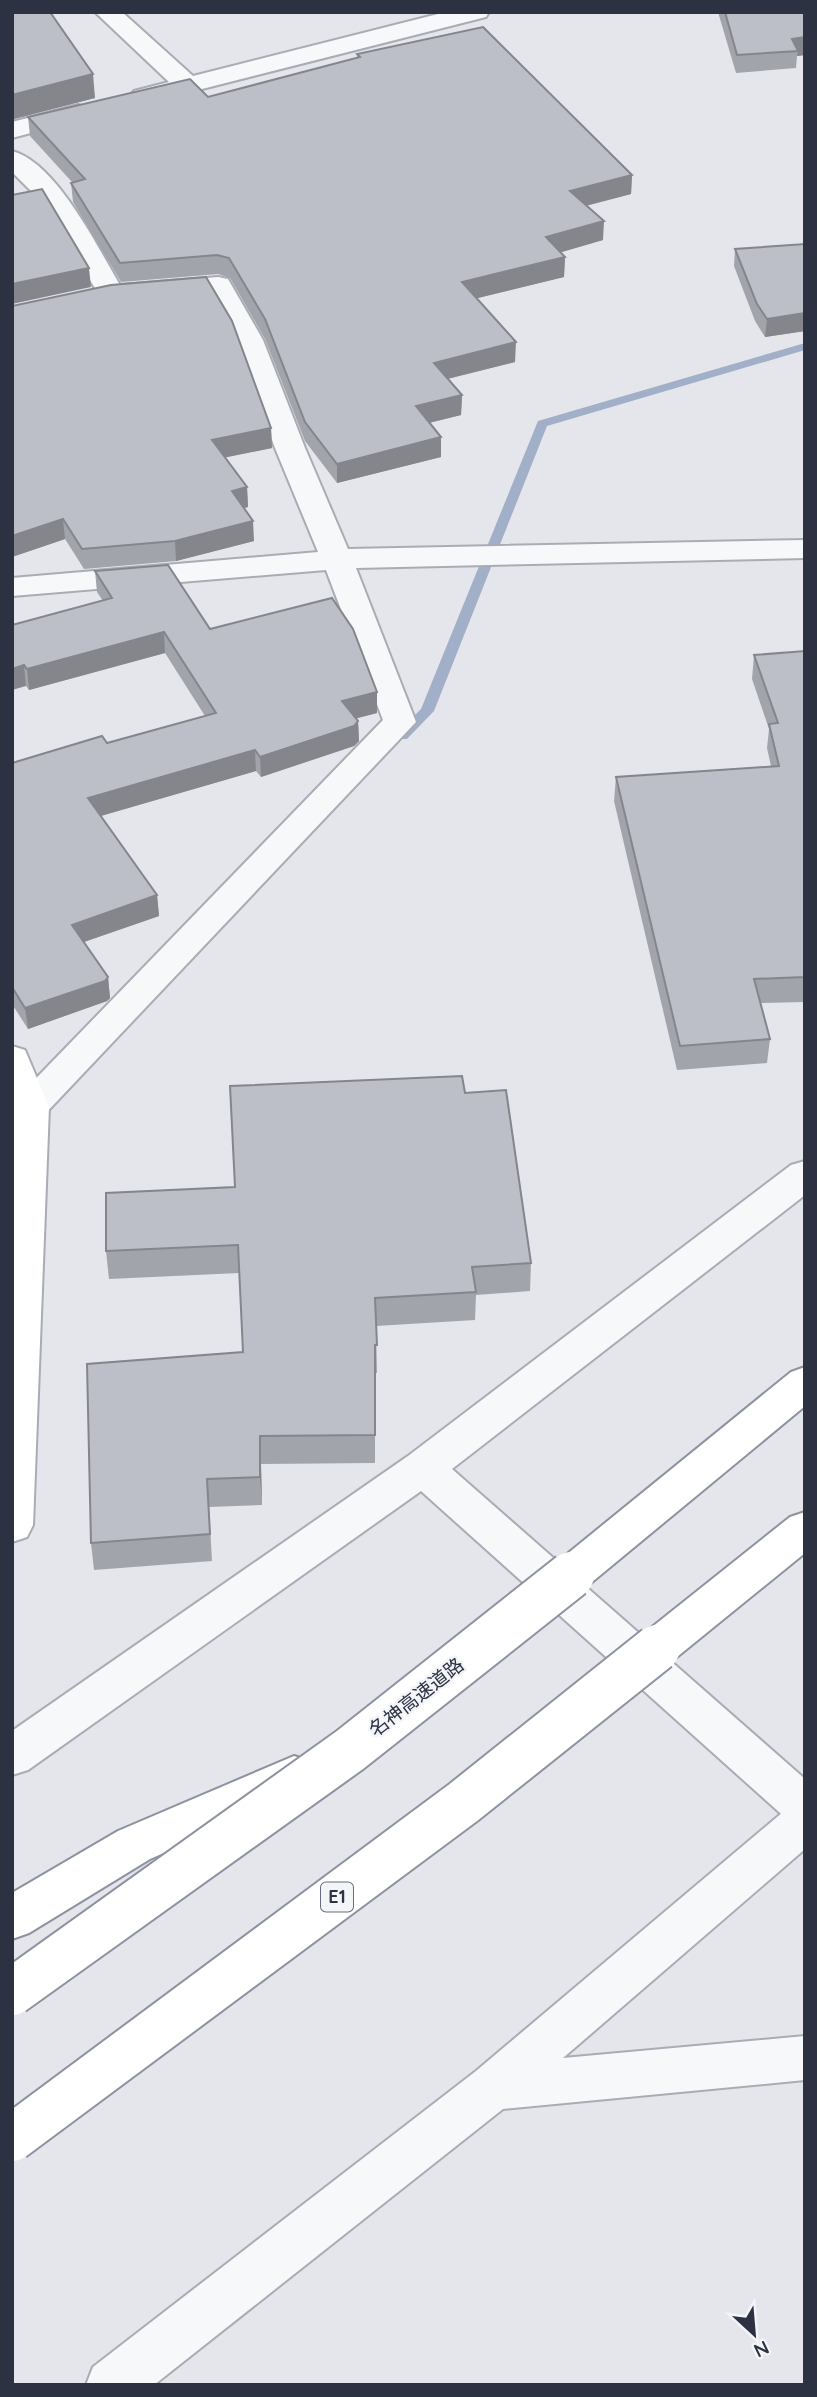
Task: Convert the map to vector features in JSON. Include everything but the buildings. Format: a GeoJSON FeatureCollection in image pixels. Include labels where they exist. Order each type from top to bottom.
{"type":"FeatureCollection","features":[{"type":"Feature","properties":{"kind":"main road"},"geometry":{"type":"LineString","coordinates":[[12,1059],[30,1107],[16,1296],[12,1525]]}},
{"type":"Feature","properties":{"kind":"main road","name":"名神高速道路"},"geometry":{"type":"LineString","coordinates":[[12,1992],[350,1750],[805,1383]]}},
{"type":"Feature","properties":{"kind":"main road","name":"E1"},"geometry":{"type":"LineString","coordinates":[[12,2138],[464,1802],[805,1529]]}},
{"type":"Feature","properties":{"kind":"main road"},"geometry":{"type":"LineString","coordinates":[[12,1918],[134,1846],[350,1750]]}},
{"type":"Feature","properties":{"kind":"street"},"geometry":{"type":"LineString","coordinates":[[107,12],[188,85]]}},
{"type":"Feature","properties":{"kind":"street"},"geometry":{"type":"LineString","coordinates":[[12,130],[477,12]]}},
{"type":"Feature","properties":{"kind":"street"},"geometry":{"type":"LineString","coordinates":[[12,159],[25,184],[56,201],[99,297],[218,285],[249,340],[400,722],[30,1107]]}},
{"type":"Feature","properties":{"kind":"street"},"geometry":{"type":"LineString","coordinates":[[12,587],[235,570],[337,559],[805,549]]}},
{"type":"Feature","properties":{"kind":"street"},"geometry":{"type":"LineString","coordinates":[[12,1756],[423,1468],[805,1175]]}},
{"type":"Feature","properties":{"kind":"street"},"geometry":{"type":"LineString","coordinates":[[423,1468],[805,1807]]}},
{"type":"Feature","properties":{"kind":"street"},"geometry":{"type":"LineString","coordinates":[[112,2385],[493,2087],[805,1821]]}},
{"type":"Feature","properties":{"kind":"street"},"geometry":{"type":"LineString","coordinates":[[493,2087],[805,2058]]}},
{"type":"Feature","properties":{"kind":"waterway"},"geometry":{"type":"LineString","coordinates":[[402,736],[427,711],[542,424],[805,346]]}}]}
